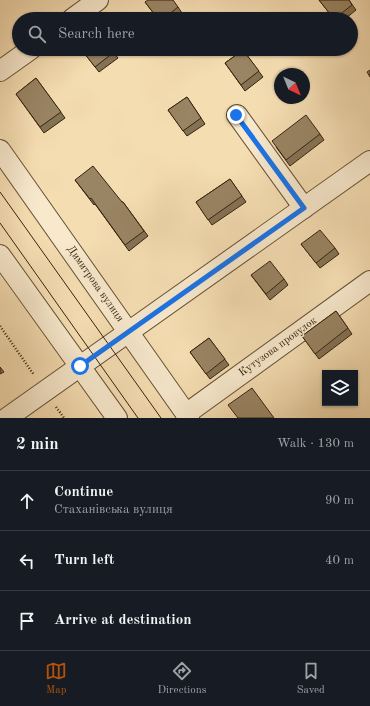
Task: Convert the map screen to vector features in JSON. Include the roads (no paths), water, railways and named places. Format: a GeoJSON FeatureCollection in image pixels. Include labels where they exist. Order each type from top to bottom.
{"type":"FeatureCollection","features":[{"type":"Feature","properties":{"kind":"street"},"geometry":{"type":"LineString","coordinates":[[82,12],[98,0]]}},
{"type":"Feature","properties":{"kind":"street"},"geometry":{"type":"LineString","coordinates":[[0,71],[21,56]]}},
{"type":"Feature","properties":{"kind":"street"},"geometry":{"type":"LineString","coordinates":[[236,115],[304,208]]}},
{"type":"Feature","properties":{"kind":"street","name":"Димитрова вулиця"},"geometry":{"type":"LineString","coordinates":[[0,150],[188,416]]}},
{"type":"Feature","properties":{"kind":"street"},"geometry":{"type":"LineString","coordinates":[[7,418],[370,161]]}},
{"type":"Feature","properties":{"kind":"street"},"geometry":{"type":"LineString","coordinates":[[0,255],[116,418]]}},
{"type":"Feature","properties":{"kind":"street","name":"Кутузова провулок"},"geometry":{"type":"LineString","coordinates":[[188,416],[370,281]]}},
{"type":"Feature","properties":{"kind":"tram line"},"geometry":{"type":"LineString","coordinates":[[0,192],[161,418]]}},
{"type":"Feature","properties":{"kind":"tram line"},"geometry":{"type":"LineString","coordinates":[[0,223],[138,418]]}}]}
